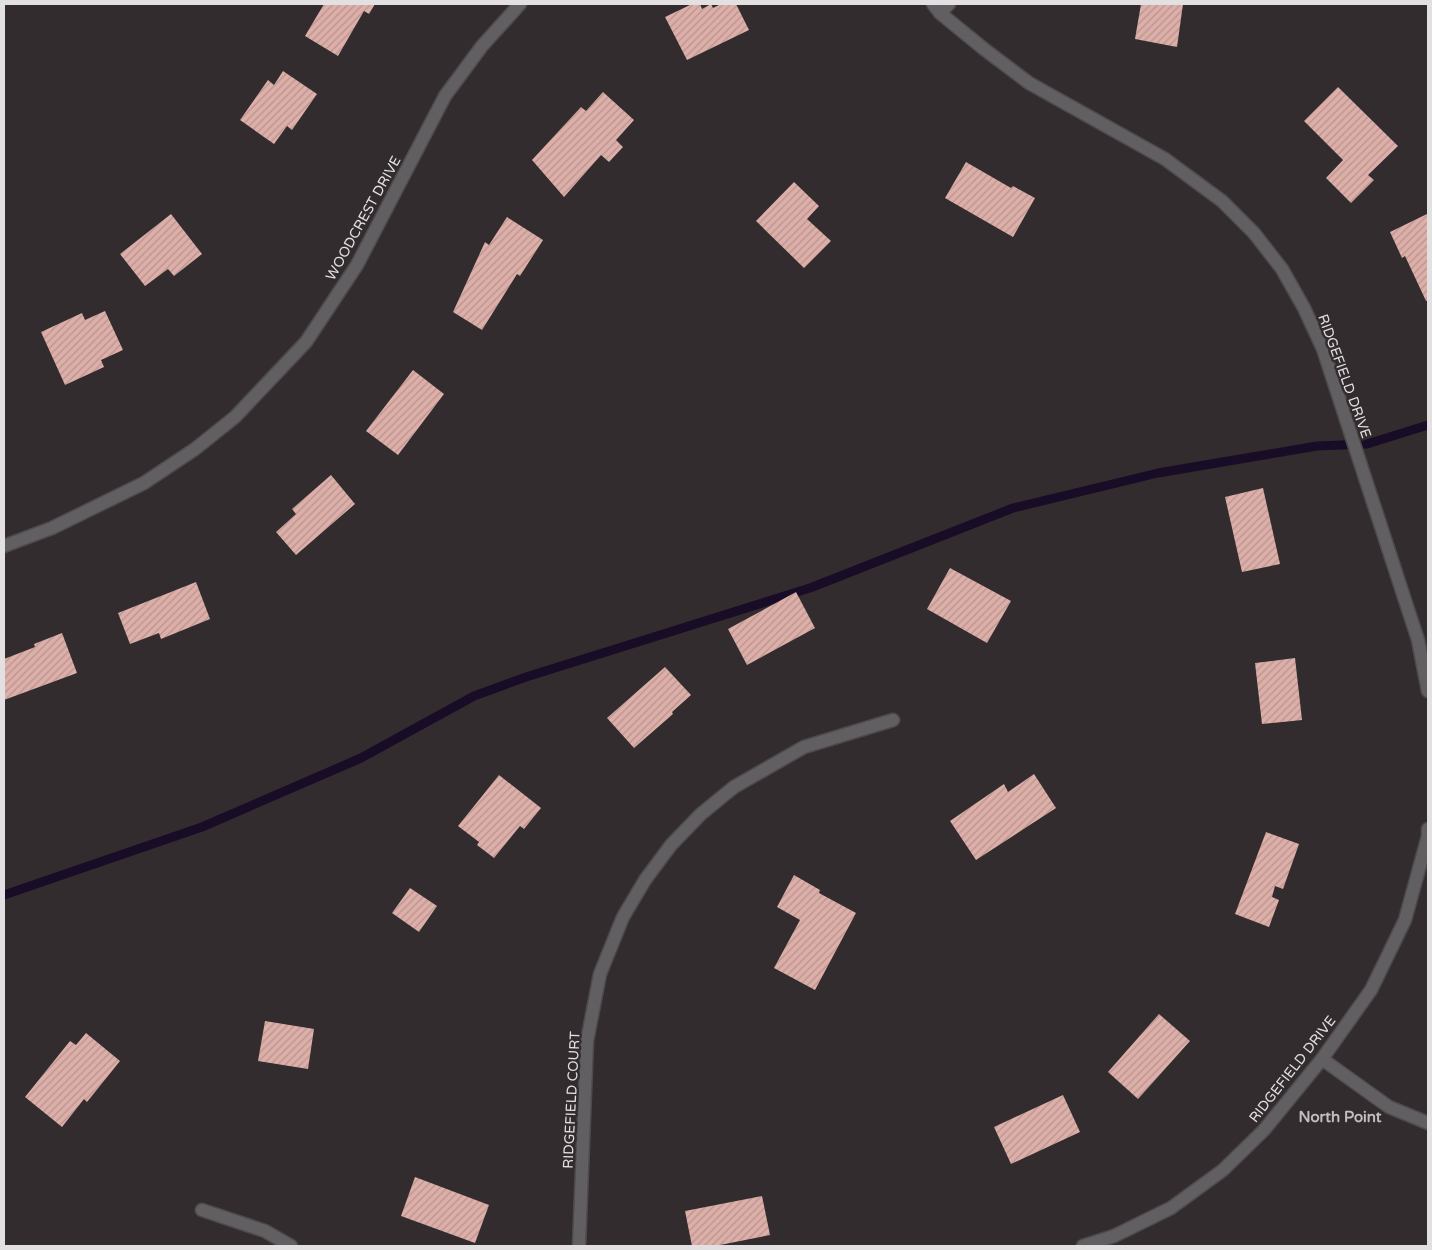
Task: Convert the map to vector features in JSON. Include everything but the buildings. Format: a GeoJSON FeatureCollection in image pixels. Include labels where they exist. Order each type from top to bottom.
{"type":"FeatureCollection","features":[{"type":"Feature","properties":{"kind":"street","name":"WOODCREST DRIVE"},"geometry":{"type":"LineString","coordinates":[[4,546],[52,528],[144,483],[196,449],[235,416],[306,342],[357,265],[445,96],[482,46],[520,4]]}},
{"type":"Feature","properties":{"kind":"street","name":"RIDGEFIELD DRIVE"},"geometry":{"type":"LineString","coordinates":[[940,7],[984,50],[1029,83],[1165,159],[1222,201],[1254,233],[1282,269],[1304,308],[1322,349],[1418,640],[1428,691]]}},
{"type":"Feature","properties":{"kind":"street","name":"RIDGEFIELD COURT"},"geometry":{"type":"LineString","coordinates":[[579,1246],[587,1041],[600,974],[623,917],[645,880],[682,832],[700,814],[734,787],[804,747],[893,720]]}},
{"type":"Feature","properties":{"kind":"street","name":"RIDGEFIELD DRIVE"},"geometry":{"type":"LineString","coordinates":[[1083,1246],[1114,1236],[1171,1208],[1223,1170],[1264,1130],[1322,1059],[1371,990],[1405,920],[1428,836],[1428,829]]}},
{"type":"Feature","properties":{"kind":"street"},"geometry":{"type":"LineString","coordinates":[[1322,1059],[1389,1107],[1428,1123]]}},
{"type":"Feature","properties":{"kind":"street"},"geometry":{"type":"LineString","coordinates":[[202,1210],[265,1231],[290,1246]]}},
{"type":"Feature","properties":{"kind":"waterway"},"geometry":{"type":"LineString","coordinates":[[4,895],[202,827],[361,758],[474,696],[526,677],[810,588],[1013,508],[1158,473],[1317,446],[1367,444],[1428,425]]}},
{"type":"Feature","properties":{"kind":"district","name":"North Point"},"geometry":{"type":"Point","coordinates":[1340,1117]}}]}
